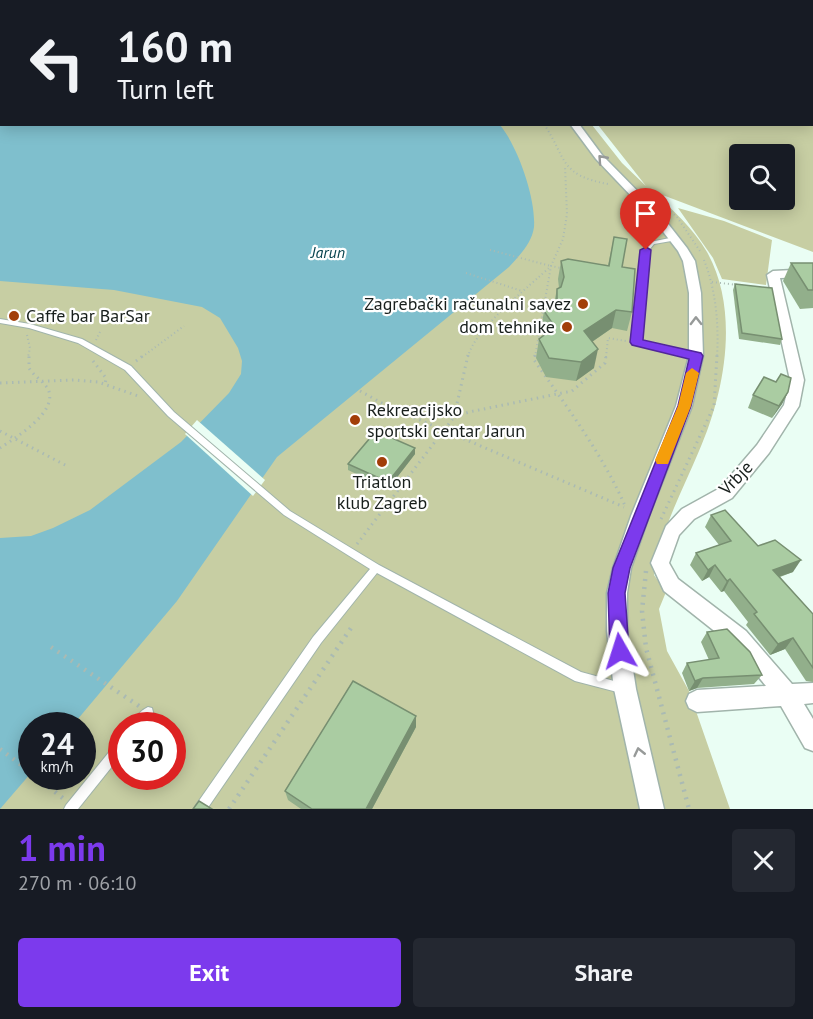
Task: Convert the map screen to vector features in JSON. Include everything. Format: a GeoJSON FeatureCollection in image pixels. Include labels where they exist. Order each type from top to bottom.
{"type":"FeatureCollection","features":[{"type":"Feature","properties":{"kind":"street"},"geometry":{"type":"LineString","coordinates":[[576,126],[599,157],[675,239],[686,256],[692,272],[695,293],[696,356],[684,406],[640,516],[616,593],[617,631],[625,689],[652,809]]}},
{"type":"Feature","properties":{"kind":"street","name":"Vrbje"},"geometry":{"type":"LineString","coordinates":[[813,273],[773,275],[797,380],[791,406],[763,449],[726,493],[678,522],[672,531],[660,563],[671,585],[739,638],[786,693],[813,740]]}},
{"type":"Feature","properties":{"kind":"street"},"geometry":{"type":"LineString","coordinates":[[697,701],[786,693],[813,693]]}},
{"type":"Feature","properties":{"kind":"lane"},"geometry":{"type":"LineString","coordinates":[[675,239],[652,243],[646,250],[636,342],[696,356]]}},
{"type":"Feature","properties":{"kind":"lane"},"geometry":{"type":"LineString","coordinates":[[0,321],[30,326],[80,341],[128,368],[171,414],[276,505],[376,568],[579,677],[625,689]]}},
{"type":"Feature","properties":{"kind":"lane"},"geometry":{"type":"LineString","coordinates":[[200,809],[317,640],[376,568]]}},
{"type":"Feature","properties":{"kind":"lane"},"geometry":{"type":"LineString","coordinates":[[71,807],[108,762]]}},
{"type":"Feature","properties":{"kind":"path"},"geometry":{"type":"LineString","coordinates":[[545,126],[560,149],[565,166],[567,214],[563,239],[551,266],[534,360],[619,492],[624,507]]}},
{"type":"Feature","properties":{"kind":"path"},"geometry":{"type":"LineString","coordinates":[[565,166],[579,176],[597,183],[625,185]]}},
{"type":"Feature","properties":{"kind":"path"},"geometry":{"type":"LineString","coordinates":[[490,250],[562,268]]}},
{"type":"Feature","properties":{"kind":"path"},"geometry":{"type":"LineString","coordinates":[[351,552],[454,417],[470,347],[480,333],[522,291],[551,266]]}},
{"type":"Feature","properties":{"kind":"path"},"geometry":{"type":"LineString","coordinates":[[466,273],[522,291]]}},
{"type":"Feature","properties":{"kind":"path"},"geometry":{"type":"LineString","coordinates":[[712,282],[744,286]]}},
{"type":"Feature","properties":{"kind":"path"},"geometry":{"type":"LineString","coordinates":[[128,368],[184,326]]}},
{"type":"Feature","properties":{"kind":"path"},"geometry":{"type":"LineString","coordinates":[[0,448],[40,418],[48,406],[50,394],[27,364],[30,348],[26,331]]}},
{"type":"Feature","properties":{"kind":"path"},"geometry":{"type":"LineString","coordinates":[[454,417],[572,391],[605,363],[608,338],[636,342]]}},
{"type":"Feature","properties":{"kind":"path"},"geometry":{"type":"LineString","coordinates":[[0,383],[98,382],[139,396]]}},
{"type":"Feature","properties":{"kind":"path"},"geometry":{"type":"LineString","coordinates":[[360,391],[389,407],[445,429],[640,516]]}},
{"type":"Feature","properties":{"kind":"path"},"geometry":{"type":"LineString","coordinates":[[0,431],[68,466]]}},
{"type":"Feature","properties":{"kind":"path"},"geometry":{"type":"LineString","coordinates":[[229,809],[351,628]]}},
{"type":"Feature","properties":{"kind":"path"},"geometry":{"type":"LineString","coordinates":[[51,647],[148,712]]}},
{"type":"Feature","properties":{"kind":"path"},"geometry":{"type":"LineString","coordinates":[[0,749],[18,762]]}},
{"type":"Feature","properties":{"kind":"path"},"geometry":{"type":"LineString","coordinates":[[51,790],[71,807]]}},
{"type":"Feature","properties":{"kind":"green space","name":"Rekreacijsko sportski centar Jarun"},"geometry":{"type":"Polygon","coordinates":[[[0,126],[593,126],[622,163],[646,186],[599,126],[813,126],[813,252],[652,191],[682,219],[707,252],[717,275],[726,325],[722,378],[716,403],[699,451],[666,527],[654,575],[666,592],[659,609],[667,651],[689,691],[730,809],[0,809],[0,126]]]}},
{"type":"Feature","properties":{"kind":"green space"},"geometry":{"type":"Polygon","coordinates":[[[678,208],[724,221],[772,240],[766,285],[722,279],[713,258],[678,208]]]}},
{"type":"Feature","properties":{"kind":"water","name":"Jarun"},"geometry":{"type":"Polygon","coordinates":[[[0,126],[501,126],[519,159],[529,188],[534,227],[528,244],[521,254],[509,267],[277,457],[177,601],[84,712],[18,712],[18,788],[0,809],[0,538],[31,536],[90,510],[181,442],[229,393],[241,374],[242,361],[238,348],[220,318],[202,307],[114,290],[0,281],[0,126]]]}},
{"type":"Feature","properties":{"kind":"pier"},"geometry":{"type":"Polygon","coordinates":[[[197,420],[265,480],[253,496],[185,434],[197,420]]]}},
{"type":"Feature","properties":{"kind":"building"},"geometry":{"type":"Polygon","coordinates":[[[614,237],[627,239],[622,267],[635,269],[632,312],[616,310],[584,331],[598,349],[581,362],[549,358],[539,339],[555,327],[544,311],[557,301],[557,289],[561,287],[564,277],[561,261],[568,259],[609,266],[614,237]]]}},
{"type":"Feature","properties":{"kind":"building"},"geometry":{"type":"Polygon","coordinates":[[[791,263],[813,263],[813,290],[808,290],[791,263]]]}},
{"type":"Feature","properties":{"kind":"building"},"geometry":{"type":"Polygon","coordinates":[[[735,284],[772,288],[782,339],[742,333],[735,284]]]}},
{"type":"Feature","properties":{"kind":"building"},"geometry":{"type":"Polygon","coordinates":[[[781,374],[791,378],[788,392],[779,406],[753,395],[764,377],[776,382],[781,374]]]}},
{"type":"Feature","properties":{"kind":"building","name":"Triatlon klub Zagreb"},"geometry":{"type":"Polygon","coordinates":[[[376,431],[415,448],[388,482],[348,464],[376,431]]]}},
{"type":"Feature","properties":{"kind":"building"},"geometry":{"type":"Polygon","coordinates":[[[725,510],[758,546],[775,540],[801,560],[773,570],[813,614],[813,668],[793,638],[778,644],[754,614],[757,612],[730,579],[727,581],[715,565],[708,570],[696,553],[731,541],[711,515],[725,510]]]}},
{"type":"Feature","properties":{"kind":"building"},"geometry":{"type":"Polygon","coordinates":[[[727,629],[750,652],[762,675],[703,678],[695,681],[687,663],[719,658],[707,632],[727,629]]]}},
{"type":"Feature","properties":{"kind":"building"},"geometry":{"type":"Polygon","coordinates":[[[353,681],[416,716],[366,809],[312,809],[285,791],[353,681]]]}},
{"type":"Feature","properties":{"kind":"building"},"geometry":{"type":"Polygon","coordinates":[[[199,801],[212,809],[193,809],[199,801]]]}},
{"type":"Feature","properties":{"kind":"slow traffic"},"geometry":{"type":"LineString","coordinates":[[663,460],[684,406],[692,373]]}},
{"type":"Feature","properties":{"kind":"place","name":"Zagrebački računalni savez"},"geometry":{"type":"Point","coordinates":[583,304]}},
{"type":"Feature","properties":{"kind":"place","name":"Caffe bar BarSar"},"geometry":{"type":"Point","coordinates":[14,316]}},
{"type":"Feature","properties":{"kind":"place","name":"dom tehnike"},"geometry":{"type":"Point","coordinates":[567,327]}},
{"type":"Feature","properties":{"kind":"place","name":"Rekreacijsko sportski centar Jarun"},"geometry":{"type":"Point","coordinates":[355,420]}},
{"type":"Feature","properties":{"kind":"place","name":"Triatlon klub Zagreb"},"geometry":{"type":"Point","coordinates":[382,462]}},
{"type":"Feature","properties":{"kind":"route"},"geometry":{"type":"LineString","coordinates":[[620,651],[616,593],[622,568],[684,406],[696,356],[636,342],[646,250]]}}]}
